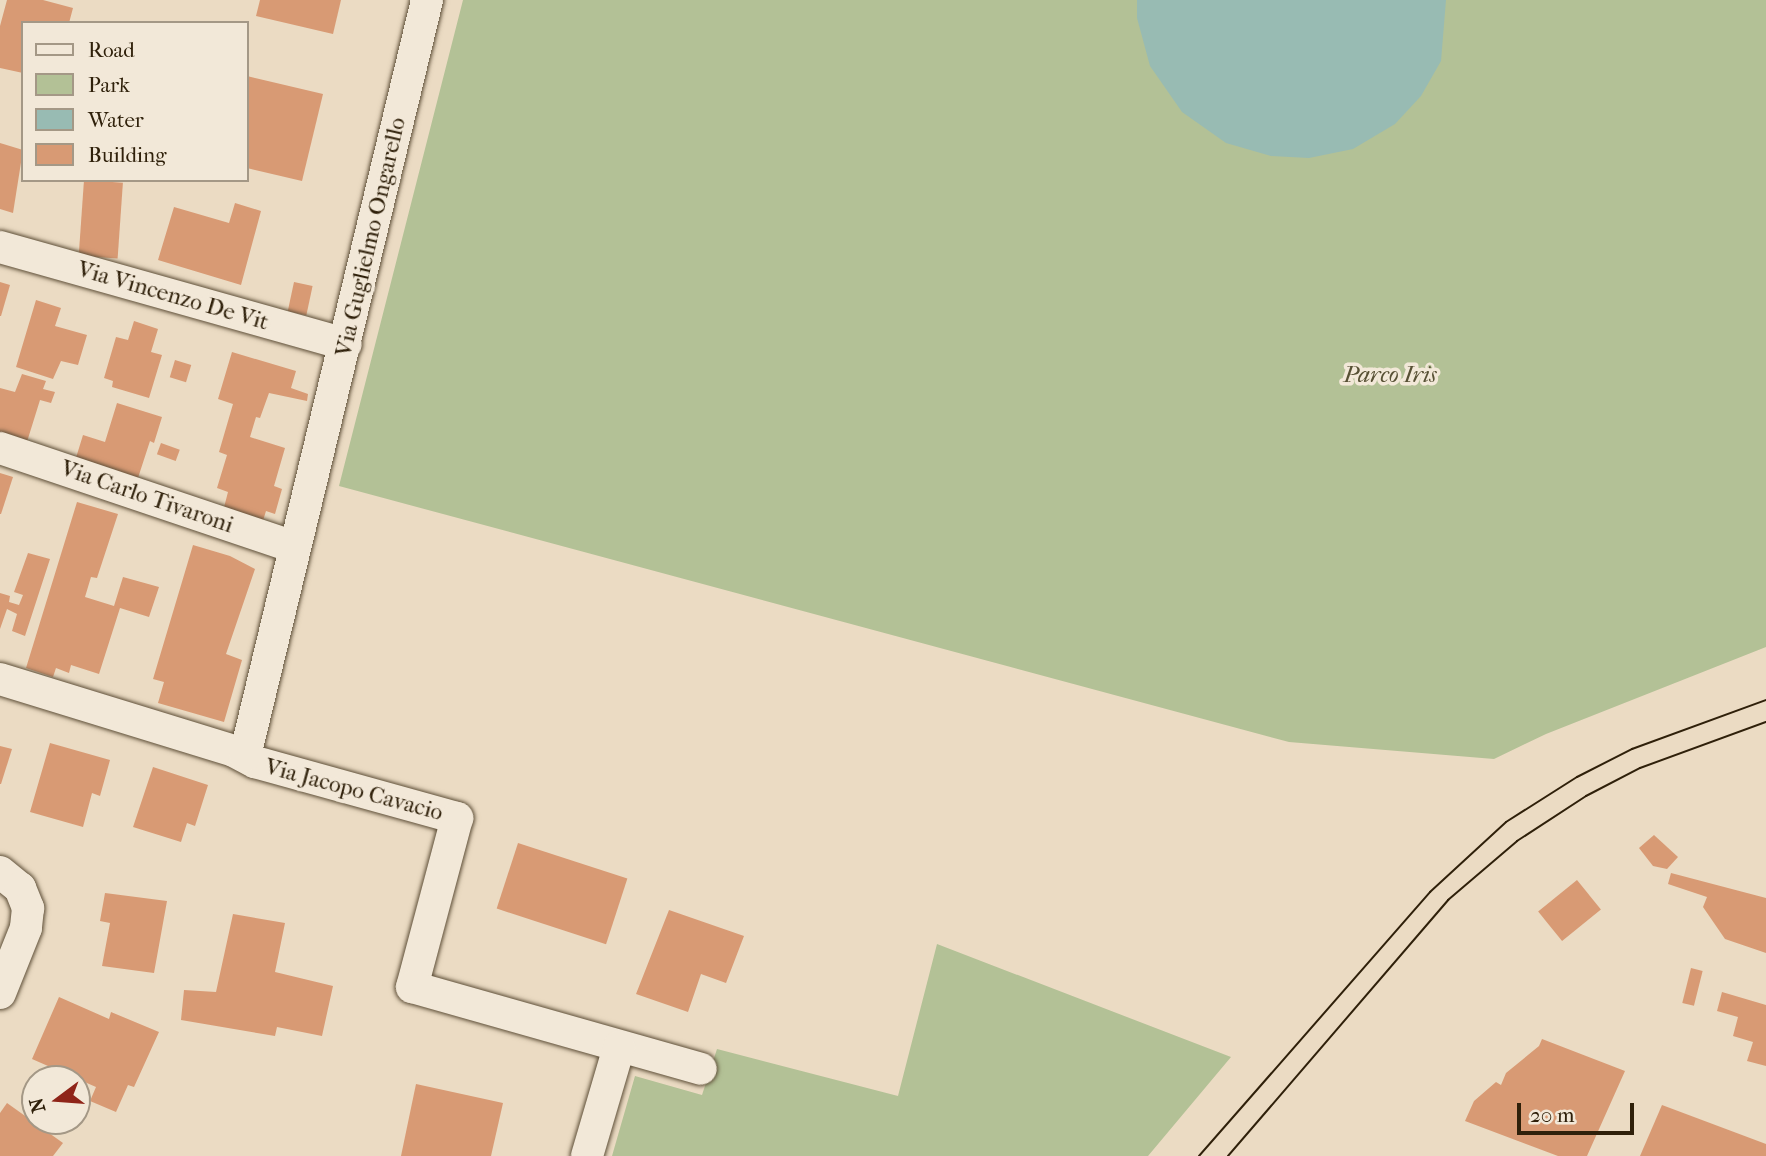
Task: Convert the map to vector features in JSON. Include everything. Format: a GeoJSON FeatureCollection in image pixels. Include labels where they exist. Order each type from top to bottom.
{"type":"FeatureCollection","features":[{"type":"Feature","properties":{"kind":"street","name":"Via Guglielmo Ongarello"},"geometry":{"type":"LineString","coordinates":[[245,756],[311,472],[346,344],[427,0]]}},
{"type":"Feature","properties":{"kind":"street","name":"Via Vincenzo De Vit"},"geometry":{"type":"LineString","coordinates":[[0,247],[346,344]]}},
{"type":"Feature","properties":{"kind":"street","name":"Via Carlo Tivaroni"},"geometry":{"type":"LineString","coordinates":[[0,448],[294,547]]}},
{"type":"Feature","properties":{"kind":"street","name":"Via Jacopo Cavacio"},"geometry":{"type":"LineString","coordinates":[[0,679],[245,756],[255,762],[457,818],[412,987],[701,1069]]}},
{"type":"Feature","properties":{"kind":"street"},"geometry":{"type":"LineString","coordinates":[[0,993],[26,928],[28,908],[10,880]]}},
{"type":"Feature","properties":{"kind":"street"},"geometry":{"type":"LineString","coordinates":[[587,1156],[619,1047]]}},
{"type":"Feature","properties":{"kind":"green space","name":"Parco Iris"},"geometry":{"type":"Polygon","coordinates":[[[463,0],[1766,0],[1766,647],[1546,734],[1494,759],[1289,742],[339,486],[463,0]]]}},
{"type":"Feature","properties":{"kind":"green space"},"geometry":{"type":"Polygon","coordinates":[[[937,944],[1231,1057],[1148,1156],[612,1156],[635,1076],[702,1095],[717,1049],[898,1096],[937,944]]]}},
{"type":"Feature","properties":{"kind":"water"},"geometry":{"type":"Polygon","coordinates":[[[1137,0],[1446,0],[1441,61],[1421,96],[1395,124],[1353,149],[1309,158],[1271,156],[1226,143],[1182,112],[1150,66],[1137,18],[1137,0]]]}},
{"type":"Feature","properties":{"kind":"building"},"geometry":{"type":"Polygon","coordinates":[[[7,0],[43,0],[73,8],[70,21],[21,21],[21,73],[0,68],[0,26],[7,0]]]}},
{"type":"Feature","properties":{"kind":"building"},"geometry":{"type":"Polygon","coordinates":[[[260,0],[341,0],[333,34],[256,16],[260,0]]]}},
{"type":"Feature","properties":{"kind":"building"},"geometry":{"type":"Polygon","coordinates":[[[248,76],[323,94],[302,181],[248,168],[248,76]]]}},
{"type":"Feature","properties":{"kind":"building"},"geometry":{"type":"Polygon","coordinates":[[[0,143],[21,149],[21,163],[13,213],[0,209],[0,143]]]}},
{"type":"Feature","properties":{"kind":"building"},"geometry":{"type":"Polygon","coordinates":[[[84,182],[123,183],[118,259],[79,256],[84,182]]]}},
{"type":"Feature","properties":{"kind":"building"},"geometry":{"type":"Polygon","coordinates":[[[235,203],[261,211],[241,285],[158,260],[174,207],[229,223],[235,203]]]}},
{"type":"Feature","properties":{"kind":"building"},"geometry":{"type":"Polygon","coordinates":[[[0,282],[10,285],[1,316],[0,316],[0,282]]]}},
{"type":"Feature","properties":{"kind":"building"},"geometry":{"type":"Polygon","coordinates":[[[294,282],[313,286],[306,315],[288,311],[294,282]]]}},
{"type":"Feature","properties":{"kind":"building"},"geometry":{"type":"Polygon","coordinates":[[[36,300],[61,308],[55,326],[87,335],[78,365],[61,361],[53,379],[16,367],[36,300]]]}},
{"type":"Feature","properties":{"kind":"building"},"geometry":{"type":"Polygon","coordinates":[[[134,321],[158,329],[151,352],[162,355],[149,398],[112,387],[113,381],[104,378],[116,337],[128,340],[134,321]]]}},
{"type":"Feature","properties":{"kind":"building"},"geometry":{"type":"Polygon","coordinates":[[[232,352],[296,371],[291,388],[308,394],[307,401],[269,393],[260,418],[256,417],[250,437],[285,448],[274,486],[282,489],[275,514],[266,511],[261,527],[222,515],[228,492],[217,488],[227,455],[219,452],[233,404],[218,399],[232,352]]]}},
{"type":"Feature","properties":{"kind":"building"},"geometry":{"type":"Polygon","coordinates":[[[175,360],[191,365],[186,382],[170,377],[175,360]]]}},
{"type":"Feature","properties":{"kind":"building"},"geometry":{"type":"Polygon","coordinates":[[[22,374],[46,381],[43,389],[55,392],[51,403],[40,400],[26,445],[0,437],[0,388],[15,392],[22,374]]]}},
{"type":"Feature","properties":{"kind":"building"},"geometry":{"type":"Polygon","coordinates":[[[117,403],[162,417],[154,443],[150,441],[137,481],[75,461],[83,435],[105,442],[117,403]]]}},
{"type":"Feature","properties":{"kind":"building"},"geometry":{"type":"Polygon","coordinates":[[[161,443],[180,450],[176,461],[157,454],[161,443]]]}},
{"type":"Feature","properties":{"kind":"building"},"geometry":{"type":"Polygon","coordinates":[[[0,473],[13,477],[1,514],[0,514],[0,473]]]}},
{"type":"Feature","properties":{"kind":"building"},"geometry":{"type":"Polygon","coordinates":[[[77,502],[118,514],[97,578],[91,577],[85,597],[114,606],[123,577],[159,587],[149,617],[120,608],[99,674],[71,665],[69,673],[56,668],[53,677],[26,668],[77,502]]]}},
{"type":"Feature","properties":{"kind":"building"},"geometry":{"type":"Polygon","coordinates":[[[193,545],[230,556],[255,569],[226,654],[242,660],[224,722],[158,703],[164,682],[153,679],[193,545]]]}},
{"type":"Feature","properties":{"kind":"building"},"geometry":{"type":"Polygon","coordinates":[[[28,553],[50,559],[25,636],[12,631],[17,614],[7,609],[0,629],[0,593],[10,596],[9,602],[19,605],[23,595],[14,592],[28,553]]]}},
{"type":"Feature","properties":{"kind":"building"},"geometry":{"type":"Polygon","coordinates":[[[50,743],[110,760],[100,796],[92,793],[83,827],[30,812],[50,743]]]}},
{"type":"Feature","properties":{"kind":"building"},"geometry":{"type":"Polygon","coordinates":[[[0,746],[12,749],[1,784],[0,784],[0,746]]]}},
{"type":"Feature","properties":{"kind":"building"},"geometry":{"type":"Polygon","coordinates":[[[153,767],[208,785],[195,826],[187,823],[181,842],[133,827],[153,767]]]}},
{"type":"Feature","properties":{"kind":"building"},"geometry":{"type":"Polygon","coordinates":[[[1654,835],[1678,857],[1667,869],[1653,866],[1639,848],[1654,835]]]}},
{"type":"Feature","properties":{"kind":"building"},"geometry":{"type":"Polygon","coordinates":[[[518,843],[627,879],[606,944],[497,909],[518,843]]]}},
{"type":"Feature","properties":{"kind":"building"},"geometry":{"type":"Polygon","coordinates":[[[1671,873],[1766,898],[1766,953],[1725,939],[1703,907],[1707,897],[1668,884],[1671,873]]]}},
{"type":"Feature","properties":{"kind":"building"},"geometry":{"type":"Polygon","coordinates":[[[1577,880],[1601,910],[1562,941],[1538,911],[1577,880]]]}},
{"type":"Feature","properties":{"kind":"building"},"geometry":{"type":"Polygon","coordinates":[[[105,893],[167,901],[154,973],[102,966],[110,923],[100,921],[105,893]]]}},
{"type":"Feature","properties":{"kind":"building"},"geometry":{"type":"Polygon","coordinates":[[[669,910],[744,936],[726,983],[701,974],[688,1012],[636,994],[669,910]]]}},
{"type":"Feature","properties":{"kind":"building"},"geometry":{"type":"Polygon","coordinates":[[[233,914],[285,923],[275,972],[333,986],[322,1036],[277,1027],[275,1036],[181,1020],[184,990],[216,992],[233,914]]]}},
{"type":"Feature","properties":{"kind":"building"},"geometry":{"type":"Polygon","coordinates":[[[1691,968],[1703,971],[1694,1006],[1682,1003],[1691,968]]]}},
{"type":"Feature","properties":{"kind":"building"},"geometry":{"type":"Polygon","coordinates":[[[1722,992],[1766,1005],[1766,1066],[1747,1061],[1753,1042],[1733,1036],[1738,1017],[1717,1011],[1722,992]]]}},
{"type":"Feature","properties":{"kind":"building"},"geometry":{"type":"Polygon","coordinates":[[[59,997],[109,1019],[111,1012],[159,1032],[134,1087],[128,1085],[116,1112],[91,1101],[96,1087],[91,1085],[91,1065],[46,1065],[32,1059],[59,997]]]}},
{"type":"Feature","properties":{"kind":"building"},"geometry":{"type":"Polygon","coordinates":[[[1542,1039],[1625,1071],[1587,1156],[1558,1156],[1465,1121],[1474,1101],[1496,1082],[1501,1085],[1506,1073],[1539,1046],[1542,1039]]]}},
{"type":"Feature","properties":{"kind":"building"},"geometry":{"type":"Polygon","coordinates":[[[416,1084],[503,1103],[491,1156],[401,1156],[416,1084]]]}},
{"type":"Feature","properties":{"kind":"building"},"geometry":{"type":"Polygon","coordinates":[[[7,1103],[21,1113],[21,1135],[52,1135],[63,1143],[53,1156],[0,1156],[0,1113],[7,1103]]]}},
{"type":"Feature","properties":{"kind":"building"},"geometry":{"type":"Polygon","coordinates":[[[1662,1105],[1766,1144],[1766,1156],[1640,1156],[1662,1105]]]}},
{"type":"Feature","properties":{"kind":"tram line"},"geometry":{"type":"LineString","coordinates":[[1199,1156],[1430,892],[1506,822],[1577,777],[1632,749],[1766,700]]}},
{"type":"Feature","properties":{"kind":"tram line"},"geometry":{"type":"LineString","coordinates":[[1228,1156],[1448,900],[1517,841],[1586,796],[1640,768],[1766,722]]}}]}
